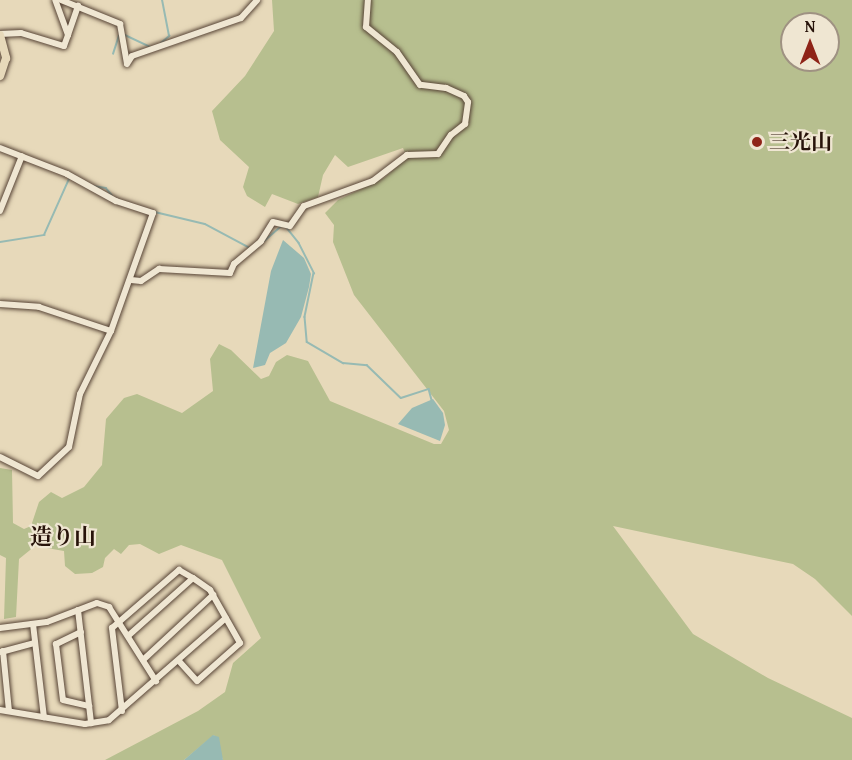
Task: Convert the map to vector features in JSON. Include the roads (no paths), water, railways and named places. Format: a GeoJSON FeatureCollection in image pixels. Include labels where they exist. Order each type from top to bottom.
{"type":"FeatureCollection","features":[{"type":"Feature","properties":{"kind":"main road"},"geometry":{"type":"LineString","coordinates":[[0,35],[6,58],[0,76]]}},
{"type":"Feature","properties":{"kind":"street"},"geometry":{"type":"LineString","coordinates":[[55,0],[68,35]]}},
{"type":"Feature","properties":{"kind":"street"},"geometry":{"type":"LineString","coordinates":[[61,0],[117,22],[128,64],[132,56],[241,18],[257,0]]}},
{"type":"Feature","properties":{"kind":"street"},"geometry":{"type":"LineString","coordinates":[[131,280],[141,281],[159,269],[230,273],[234,264],[252,249],[273,222],[290,226],[304,206],[373,181],[407,155],[438,154],[468,118],[464,96],[446,88],[420,85],[397,52],[370,32],[364,22],[368,0]]}},
{"type":"Feature","properties":{"kind":"street"},"geometry":{"type":"LineString","coordinates":[[0,35],[21,33],[59,46],[68,42],[68,35],[78,6]]}},
{"type":"Feature","properties":{"kind":"street"},"geometry":{"type":"LineString","coordinates":[[0,148],[102,191],[116,201],[153,213],[111,331],[81,390],[69,447],[38,476],[0,457]]}},
{"type":"Feature","properties":{"kind":"street"},"geometry":{"type":"LineString","coordinates":[[0,211],[22,156]]}},
{"type":"Feature","properties":{"kind":"street"},"geometry":{"type":"LineString","coordinates":[[0,304],[39,308],[111,331]]}},
{"type":"Feature","properties":{"kind":"street"},"geometry":{"type":"LineString","coordinates":[[122,711],[112,628],[179,570],[193,578],[213,595],[240,643],[197,681],[179,661]]}},
{"type":"Feature","properties":{"kind":"street"},"geometry":{"type":"LineString","coordinates":[[128,636],[193,578]]}},
{"type":"Feature","properties":{"kind":"street"},"geometry":{"type":"LineString","coordinates":[[143,660],[213,595]]}},
{"type":"Feature","properties":{"kind":"street"},"geometry":{"type":"LineString","coordinates":[[0,628],[33,624],[97,603],[109,607],[156,681]]}},
{"type":"Feature","properties":{"kind":"street"},"geometry":{"type":"LineString","coordinates":[[78,610],[91,723]]}},
{"type":"Feature","properties":{"kind":"street"},"geometry":{"type":"LineString","coordinates":[[0,710],[91,723],[109,720],[226,618]]}},
{"type":"Feature","properties":{"kind":"street"},"geometry":{"type":"LineString","coordinates":[[33,624],[44,717]]}},
{"type":"Feature","properties":{"kind":"street"},"geometry":{"type":"LineString","coordinates":[[81,632],[56,644],[63,700],[89,706]]}},
{"type":"Feature","properties":{"kind":"street"},"geometry":{"type":"LineString","coordinates":[[9,711],[2,652],[35,643]]}},
{"type":"Feature","properties":{"kind":"water"},"geometry":{"type":"Polygon","coordinates":[[[283,240],[304,258],[311,274],[309,287],[301,317],[286,343],[270,353],[265,365],[253,368],[271,271],[283,240]]]}},
{"type":"Feature","properties":{"kind":"water"},"geometry":{"type":"Polygon","coordinates":[[[433,399],[443,413],[445,425],[440,441],[398,424],[412,408],[433,399]]]}},
{"type":"Feature","properties":{"kind":"water"},"geometry":{"type":"Polygon","coordinates":[[[213,735],[219,737],[223,760],[184,760],[213,735]]]}},
{"type":"Feature","properties":{"kind":"waterway"},"geometry":{"type":"LineString","coordinates":[[161,43],[169,36],[162,0]]}},
{"type":"Feature","properties":{"kind":"waterway"},"geometry":{"type":"LineString","coordinates":[[123,34],[151,47]]}},
{"type":"Feature","properties":{"kind":"waterway"},"geometry":{"type":"LineString","coordinates":[[113,54],[119,36]]}},
{"type":"Feature","properties":{"kind":"waterway"},"geometry":{"type":"LineString","coordinates":[[0,242],[44,235],[69,179]]}},
{"type":"Feature","properties":{"kind":"waterway"},"geometry":{"type":"LineString","coordinates":[[93,186],[106,188],[112,195]]}},
{"type":"Feature","properties":{"kind":"waterway"},"geometry":{"type":"LineString","coordinates":[[155,212],[205,224],[250,248]]}},
{"type":"Feature","properties":{"kind":"waterway"},"geometry":{"type":"LineString","coordinates":[[255,249],[280,227]]}},
{"type":"Feature","properties":{"kind":"waterway"},"geometry":{"type":"LineString","coordinates":[[287,228],[299,243],[314,273],[305,317],[307,342],[343,363],[367,365],[401,398],[429,389],[432,400]]}},
{"type":"Feature","properties":{"kind":"place","name":"三光山"},"geometry":{"type":"Point","coordinates":[757,142]}},
{"type":"Feature","properties":{"kind":"district","name":"造り山"},"geometry":{"type":"Point","coordinates":[63,537]}}]}
